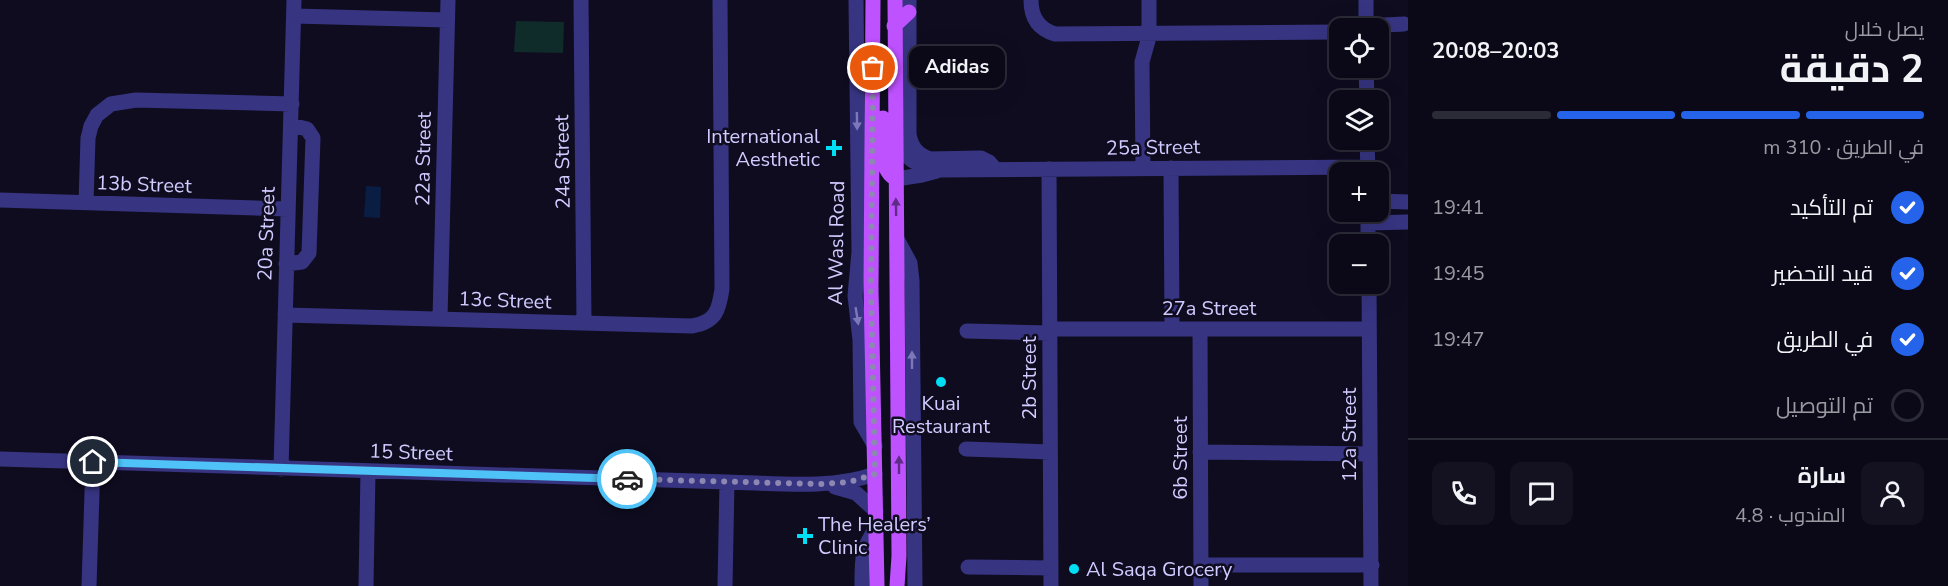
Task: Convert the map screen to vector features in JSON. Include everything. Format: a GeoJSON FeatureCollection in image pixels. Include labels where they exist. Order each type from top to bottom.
{"type":"FeatureCollection","features":[{"type":"Feature","properties":{"kind":"main road","name":"Al Wasl Road"},"geometry":{"type":"LineString","coordinates":[[873,0],[871,289],[877,586]]}},
{"type":"Feature","properties":{"kind":"main road"},"geometry":{"type":"LineString","coordinates":[[895,0],[899,556],[896,586]]}},
{"type":"Feature","properties":{"kind":"main road"},"geometry":{"type":"LineString","coordinates":[[894,26],[909,6]]}},
{"type":"Feature","properties":{"kind":"main road"},"geometry":{"type":"LineString","coordinates":[[874,47],[882,72],[884,165],[887,173],[896,179]]}},
{"type":"Feature","properties":{"kind":"main road"},"geometry":{"type":"LineString","coordinates":[[875,474],[885,483],[889,493],[891,561],[896,586]]}},
{"type":"Feature","properties":{"kind":"street","name":"20a Street"},"geometry":{"type":"LineString","coordinates":[[282,469],[294,0]]}},
{"type":"Feature","properties":{"kind":"street","name":"22a Street"},"geometry":{"type":"LineString","coordinates":[[440,318],[448,0]]}},
{"type":"Feature","properties":{"kind":"street","name":"24a Street"},"geometry":{"type":"LineString","coordinates":[[581,0],[584,324]]}},
{"type":"Feature","properties":{"kind":"street","name":"13c Street"},"geometry":{"type":"LineString","coordinates":[[285,315],[692,326],[711,319],[718,311],[722,289],[720,0]]}},
{"type":"Feature","properties":{"kind":"street","name":"Al Wasl Road"},"geometry":{"type":"LineString","coordinates":[[856,0],[859,252],[855,296],[860,340],[861,422],[875,446]]}},
{"type":"Feature","properties":{"kind":"street"},"geometry":{"type":"LineString","coordinates":[[1031,0],[1032,12],[1041,27],[1055,34],[1329,32]]}},
{"type":"Feature","properties":{"kind":"street"},"geometry":{"type":"LineString","coordinates":[[1143,169],[1142,62],[1148,43],[1149,0]]}},
{"type":"Feature","properties":{"kind":"street"},"geometry":{"type":"LineString","coordinates":[[1366,0],[1366,18]]}},
{"type":"Feature","properties":{"kind":"street"},"geometry":{"type":"LineString","coordinates":[[909,6],[909,134],[913,147],[930,159],[981,158],[989,162],[995,170]]}},
{"type":"Feature","properties":{"kind":"street"},"geometry":{"type":"LineString","coordinates":[[294,16],[447,21]]}},
{"type":"Feature","properties":{"kind":"street"},"geometry":{"type":"LineString","coordinates":[[1389,25],[1404,24]]}},
{"type":"Feature","properties":{"kind":"street"},"geometry":{"type":"LineString","coordinates":[[86,203],[88,138],[93,120],[100,111],[116,102],[136,100],[292,104]]}},
{"type":"Feature","properties":{"kind":"street"},"geometry":{"type":"LineString","coordinates":[[286,264],[302,262],[308,257],[311,207],[312,135],[304,127],[291,125]]}},
{"type":"Feature","properties":{"kind":"street","name":"25a Street"},"geometry":{"type":"LineString","coordinates":[[895,140],[900,150],[911,161],[938,170],[1329,170]]}},
{"type":"Feature","properties":{"kind":"street"},"geometry":{"type":"LineString","coordinates":[[1171,168],[1172,329]]}},
{"type":"Feature","properties":{"kind":"street","name":"2b Street"},"geometry":{"type":"LineString","coordinates":[[1048,169],[1051,586]]}},
{"type":"Feature","properties":{"kind":"street","name":"25a Street"},"geometry":{"type":"LineString","coordinates":[[896,179],[938,170]]}},
{"type":"Feature","properties":{"kind":"street","name":"13b Street"},"geometry":{"type":"LineString","coordinates":[[0,200],[288,209]]}},
{"type":"Feature","properties":{"kind":"street"},"geometry":{"type":"LineString","coordinates":[[1389,201],[1408,202]]}},
{"type":"Feature","properties":{"kind":"street"},"geometry":{"type":"LineString","coordinates":[[1389,220],[1408,222]]}},
{"type":"Feature","properties":{"kind":"street"},"geometry":{"type":"LineString","coordinates":[[897,239],[910,263],[912,280],[915,586]]}},
{"type":"Feature","properties":{"kind":"street","name":"12a Street"},"geometry":{"type":"LineString","coordinates":[[1369,294],[1371,586]]}},
{"type":"Feature","properties":{"kind":"street","name":"6b Street"},"geometry":{"type":"LineString","coordinates":[[1200,329],[1201,586]]}},
{"type":"Feature","properties":{"kind":"street","name":"27a Street"},"geometry":{"type":"LineString","coordinates":[[967,331],[1369,329]]}},
{"type":"Feature","properties":{"kind":"street"},"geometry":{"type":"LineString","coordinates":[[966,449],[1050,452]]}},
{"type":"Feature","properties":{"kind":"street"},"geometry":{"type":"LineString","coordinates":[[1200,452],[1370,454]]}},
{"type":"Feature","properties":{"kind":"street","name":"15 Street"},"geometry":{"type":"LineString","coordinates":[[0,459],[820,484]]}},
{"type":"Feature","properties":{"kind":"street"},"geometry":{"type":"LineString","coordinates":[[89,586],[93,462]]}},
{"type":"Feature","properties":{"kind":"street"},"geometry":{"type":"LineString","coordinates":[[366,586],[368,471]]}},
{"type":"Feature","properties":{"kind":"street"},"geometry":{"type":"LineString","coordinates":[[820,484],[849,482],[875,474]]}},
{"type":"Feature","properties":{"kind":"street"},"geometry":{"type":"LineString","coordinates":[[725,586],[727,482]]}},
{"type":"Feature","properties":{"kind":"street"},"geometry":{"type":"LineString","coordinates":[[820,484],[856,493],[876,511]]}},
{"type":"Feature","properties":{"kind":"street"},"geometry":{"type":"LineString","coordinates":[[862,586],[863,552],[877,527]]}},
{"type":"Feature","properties":{"kind":"street"},"geometry":{"type":"LineString","coordinates":[[1201,565],[1372,566]]}},
{"type":"Feature","properties":{"kind":"street"},"geometry":{"type":"LineString","coordinates":[[968,567],[1051,568]]}},
{"type":"Feature","properties":{"kind":"green space"},"geometry":{"type":"Polygon","coordinates":[[[516,21],[564,22],[563,53],[514,52],[516,21]]]}},
{"type":"Feature","properties":{"kind":"water"},"geometry":{"type":"Polygon","coordinates":[[[366,186],[381,187],[380,218],[364,217],[366,186]]]}},
{"type":"Feature","properties":{"kind":"way so far"},"geometry":{"type":"LineString","coordinates":[[627,479],[820,484],[849,482],[875,474],[871,289],[873,68]]}},
{"type":"Feature","properties":{"kind":"place","name":"Adidas"},"geometry":{"type":"Point","coordinates":[873,68]}},
{"type":"Feature","properties":{"kind":"place","name":"International Aesthetic"},"geometry":{"type":"Point","coordinates":[834,148]}},
{"type":"Feature","properties":{"kind":"place","name":"Kuai Restaurant"},"geometry":{"type":"Point","coordinates":[941,382]}},
{"type":"Feature","properties":{"kind":"place","name":"The Healers’ Clinic"},"geometry":{"type":"Point","coordinates":[805,536]}},
{"type":"Feature","properties":{"kind":"place","name":"Al Saqa Grocery"},"geometry":{"type":"Point","coordinates":[1074,569]}},
{"type":"Feature","properties":{"kind":"route"},"geometry":{"type":"LineString","coordinates":[[93,462],[627,479]]}}]}
